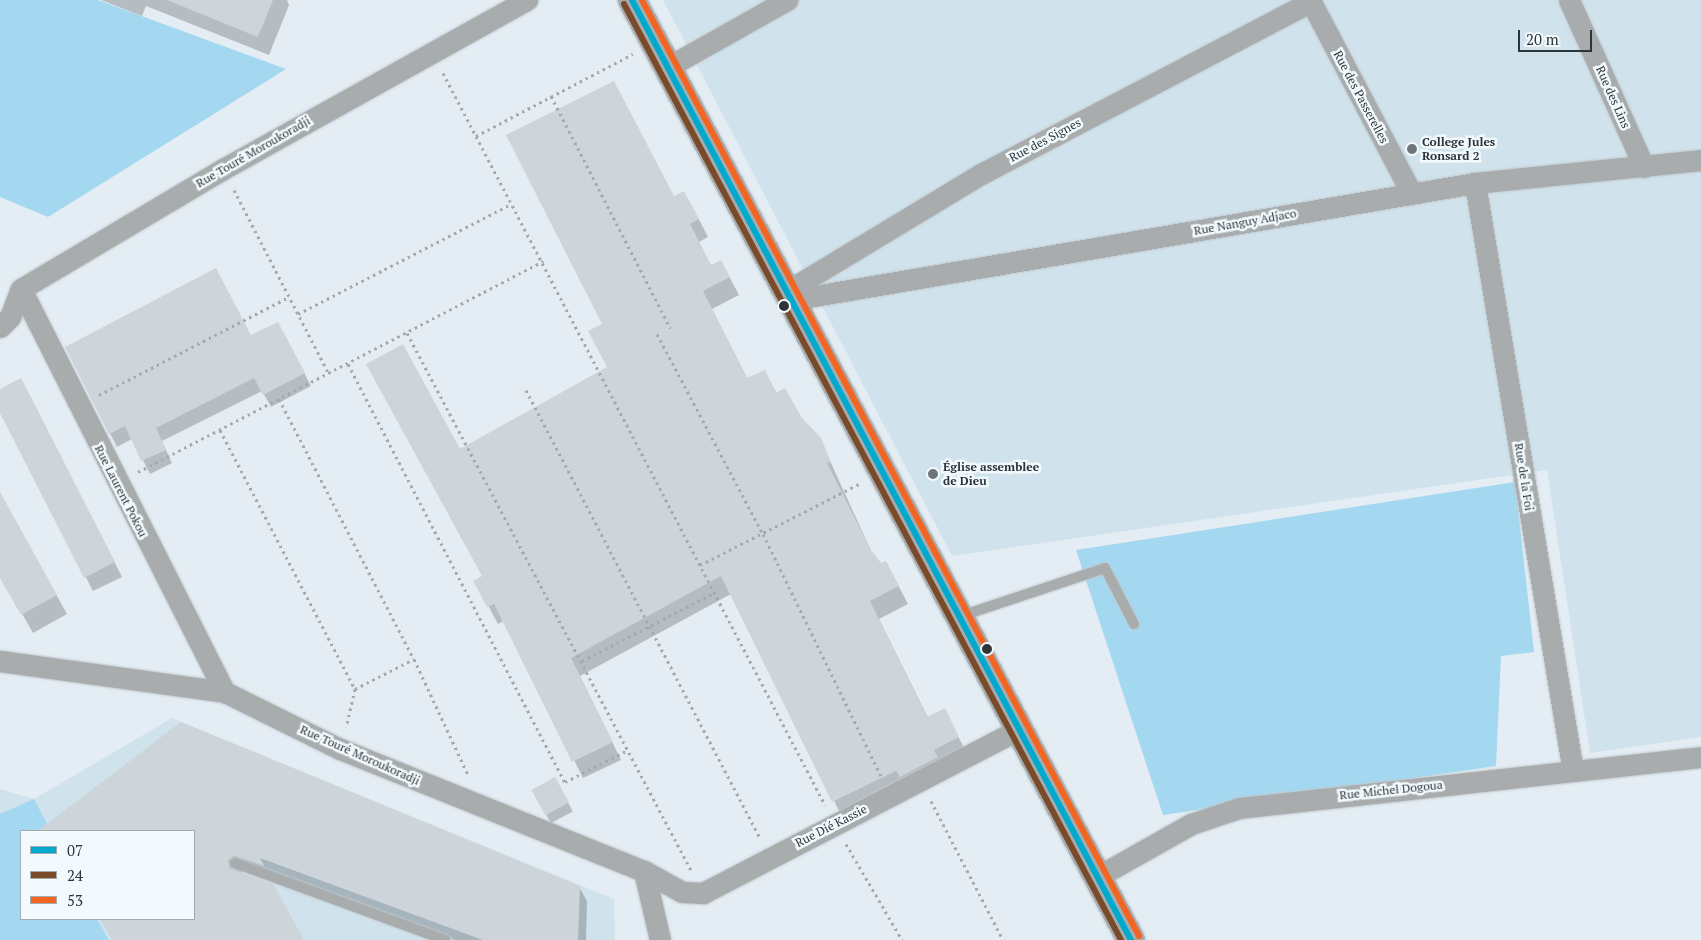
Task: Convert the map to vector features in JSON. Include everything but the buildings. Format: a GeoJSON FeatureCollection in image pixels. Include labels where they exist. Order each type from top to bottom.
{"type":"FeatureCollection","features":[{"type":"Feature","properties":{"kind":"street","name":"Rue Touré Moroukoradji"},"geometry":{"type":"LineString","coordinates":[[21,289],[222,168],[527,0]]}},
{"type":"Feature","properties":{"kind":"street"},"geometry":{"type":"LineString","coordinates":[[632,0],[656,42],[958,617],[1131,940]]}},
{"type":"Feature","properties":{"kind":"street"},"geometry":{"type":"LineString","coordinates":[[668,67],[787,0]]}},
{"type":"Feature","properties":{"kind":"street","name":"Rue des Lins"},"geometry":{"type":"LineString","coordinates":[[1569,0],[1644,167]]}},
{"type":"Feature","properties":{"kind":"street","name":"Rue des Passerelles"},"geometry":{"type":"LineString","coordinates":[[1310,1],[1412,194]]}},
{"type":"Feature","properties":{"kind":"street","name":"Rue des Signes"},"geometry":{"type":"LineString","coordinates":[[789,296],[981,174],[1310,1]]}},
{"type":"Feature","properties":{"kind":"street","name":"Rue Nanguy Adjaco"},"geometry":{"type":"LineString","coordinates":[[789,296],[1475,183],[1701,160]]}},
{"type":"Feature","properties":{"kind":"street","name":"Rue de la Foi"},"geometry":{"type":"LineString","coordinates":[[1475,183],[1572,771]]}},
{"type":"Feature","properties":{"kind":"street"},"geometry":{"type":"LineString","coordinates":[[0,327],[10,317],[21,289]]}},
{"type":"Feature","properties":{"kind":"street","name":"Rue Laurent Pokou"},"geometry":{"type":"LineString","coordinates":[[21,289],[78,406],[225,692]]}},
{"type":"Feature","properties":{"kind":"street","name":"Rue Touré Moroukoradji"},"geometry":{"type":"LineString","coordinates":[[0,661],[225,692],[340,749],[644,871]]}},
{"type":"Feature","properties":{"kind":"street","name":"Rue Dié Kassie"},"geometry":{"type":"LineString","coordinates":[[703,893],[1018,730]]}},
{"type":"Feature","properties":{"kind":"street","name":"Rue Michel Dogoua"},"geometry":{"type":"LineString","coordinates":[[1097,877],[1191,824],[1239,808],[1701,757]]}},
{"type":"Feature","properties":{"kind":"street"},"geometry":{"type":"LineString","coordinates":[[644,871],[682,892],[703,893]]}},
{"type":"Feature","properties":{"kind":"street"},"geometry":{"type":"LineString","coordinates":[[644,871],[660,940]]}},
{"type":"Feature","properties":{"kind":"lane"},"geometry":{"type":"LineString","coordinates":[[958,617],[1096,568],[1105,568],[1134,624]]}},
{"type":"Feature","properties":{"kind":"lane"},"geometry":{"type":"LineString","coordinates":[[234,863],[445,940]]}},
{"type":"Feature","properties":{"kind":"path"},"geometry":{"type":"LineString","coordinates":[[476,136],[656,42]]}},
{"type":"Feature","properties":{"kind":"path"},"geometry":{"type":"LineString","coordinates":[[432,52],[511,204],[543,261],[835,825],[902,940]]}},
{"type":"Feature","properties":{"kind":"path"},"geometry":{"type":"LineString","coordinates":[[551,96],[670,328]]}},
{"type":"Feature","properties":{"kind":"path"},"geometry":{"type":"LineString","coordinates":[[222,168],[329,374]]}},
{"type":"Feature","properties":{"kind":"path"},"geometry":{"type":"LineString","coordinates":[[298,314],[511,204]]}},
{"type":"Feature","properties":{"kind":"path"},"geometry":{"type":"LineString","coordinates":[[117,483],[543,261]]}},
{"type":"Feature","properties":{"kind":"path"},"geometry":{"type":"LineString","coordinates":[[78,406],[289,297]]}},
{"type":"Feature","properties":{"kind":"path"},"geometry":{"type":"LineString","coordinates":[[407,332],[703,893]]}},
{"type":"Feature","properties":{"kind":"path"},"geometry":{"type":"LineString","coordinates":[[657,334],[763,534],[882,776],[898,792]]}},
{"type":"Feature","properties":{"kind":"path"},"geometry":{"type":"LineString","coordinates":[[348,364],[565,782],[628,750]]}},
{"type":"Feature","properties":{"kind":"path"},"geometry":{"type":"LineString","coordinates":[[526,390],[770,858]]}},
{"type":"Feature","properties":{"kind":"path"},"geometry":{"type":"LineString","coordinates":[[279,399],[414,659],[483,807]]}},
{"type":"Feature","properties":{"kind":"path"},"geometry":{"type":"LineString","coordinates":[[220,430],[355,689],[340,749]]}},
{"type":"Feature","properties":{"kind":"path"},"geometry":{"type":"LineString","coordinates":[[700,565],[763,534],[779,521],[883,474]]}},
{"type":"Feature","properties":{"kind":"path"},"geometry":{"type":"LineString","coordinates":[[582,661],[714,593]]}},
{"type":"Feature","properties":{"kind":"path"},"geometry":{"type":"LineString","coordinates":[[355,689],[414,659]]}},
{"type":"Feature","properties":{"kind":"path"},"geometry":{"type":"LineString","coordinates":[[921,780],[1004,940]]}},
{"type":"Feature","properties":{"kind":"shaded area"},"geometry":{"type":"Polygon","coordinates":[[[0,0],[98,0],[286,69],[48,217],[0,197],[0,0]]]}},
{"type":"Feature","properties":{"kind":"shaded area"},"geometry":{"type":"Polygon","coordinates":[[[663,0],[1701,0],[1701,737],[1590,753],[1547,470],[952,556],[663,0]]]}},
{"type":"Feature","properties":{"kind":"shaded area"},"geometry":{"type":"Polygon","coordinates":[[[1515,482],[1534,652],[1501,656],[1496,766],[1163,815],[1076,550],[1515,482]]]}},
{"type":"Feature","properties":{"kind":"shaded area"},"geometry":{"type":"Polygon","coordinates":[[[172,718],[614,899],[615,940],[109,940],[98,920],[195,920],[195,830],[50,830],[34,800],[0,814],[0,789],[34,799],[172,718]]]}},
{"type":"Feature","properties":{"kind":"shaded area"},"geometry":{"type":"Polygon","coordinates":[[[34,799],[50,830],[20,830],[20,920],[98,920],[109,940],[0,940],[0,814],[34,799]]]}},
{"type":"Feature","properties":{"kind":"transit line","name":"07"},"geometry":{"type":"LineString","coordinates":[[632,0],[1131,940]]}},
{"type":"Feature","properties":{"kind":"transit line","name":"53"},"geometry":{"type":"LineString","coordinates":[[642,0],[1139,936]]}},
{"type":"Feature","properties":{"kind":"transit line","name":"24"},"geometry":{"type":"LineString","coordinates":[[624,4],[1121,940]]}},
{"type":"Feature","properties":{"kind":"place","name":"College Jules Ronsard 2"},"geometry":{"type":"Point","coordinates":[1412,149]}},
{"type":"Feature","properties":{"kind":"place","name":"Église assemblee de Dieu"},"geometry":{"type":"Point","coordinates":[933,474]}}]}
